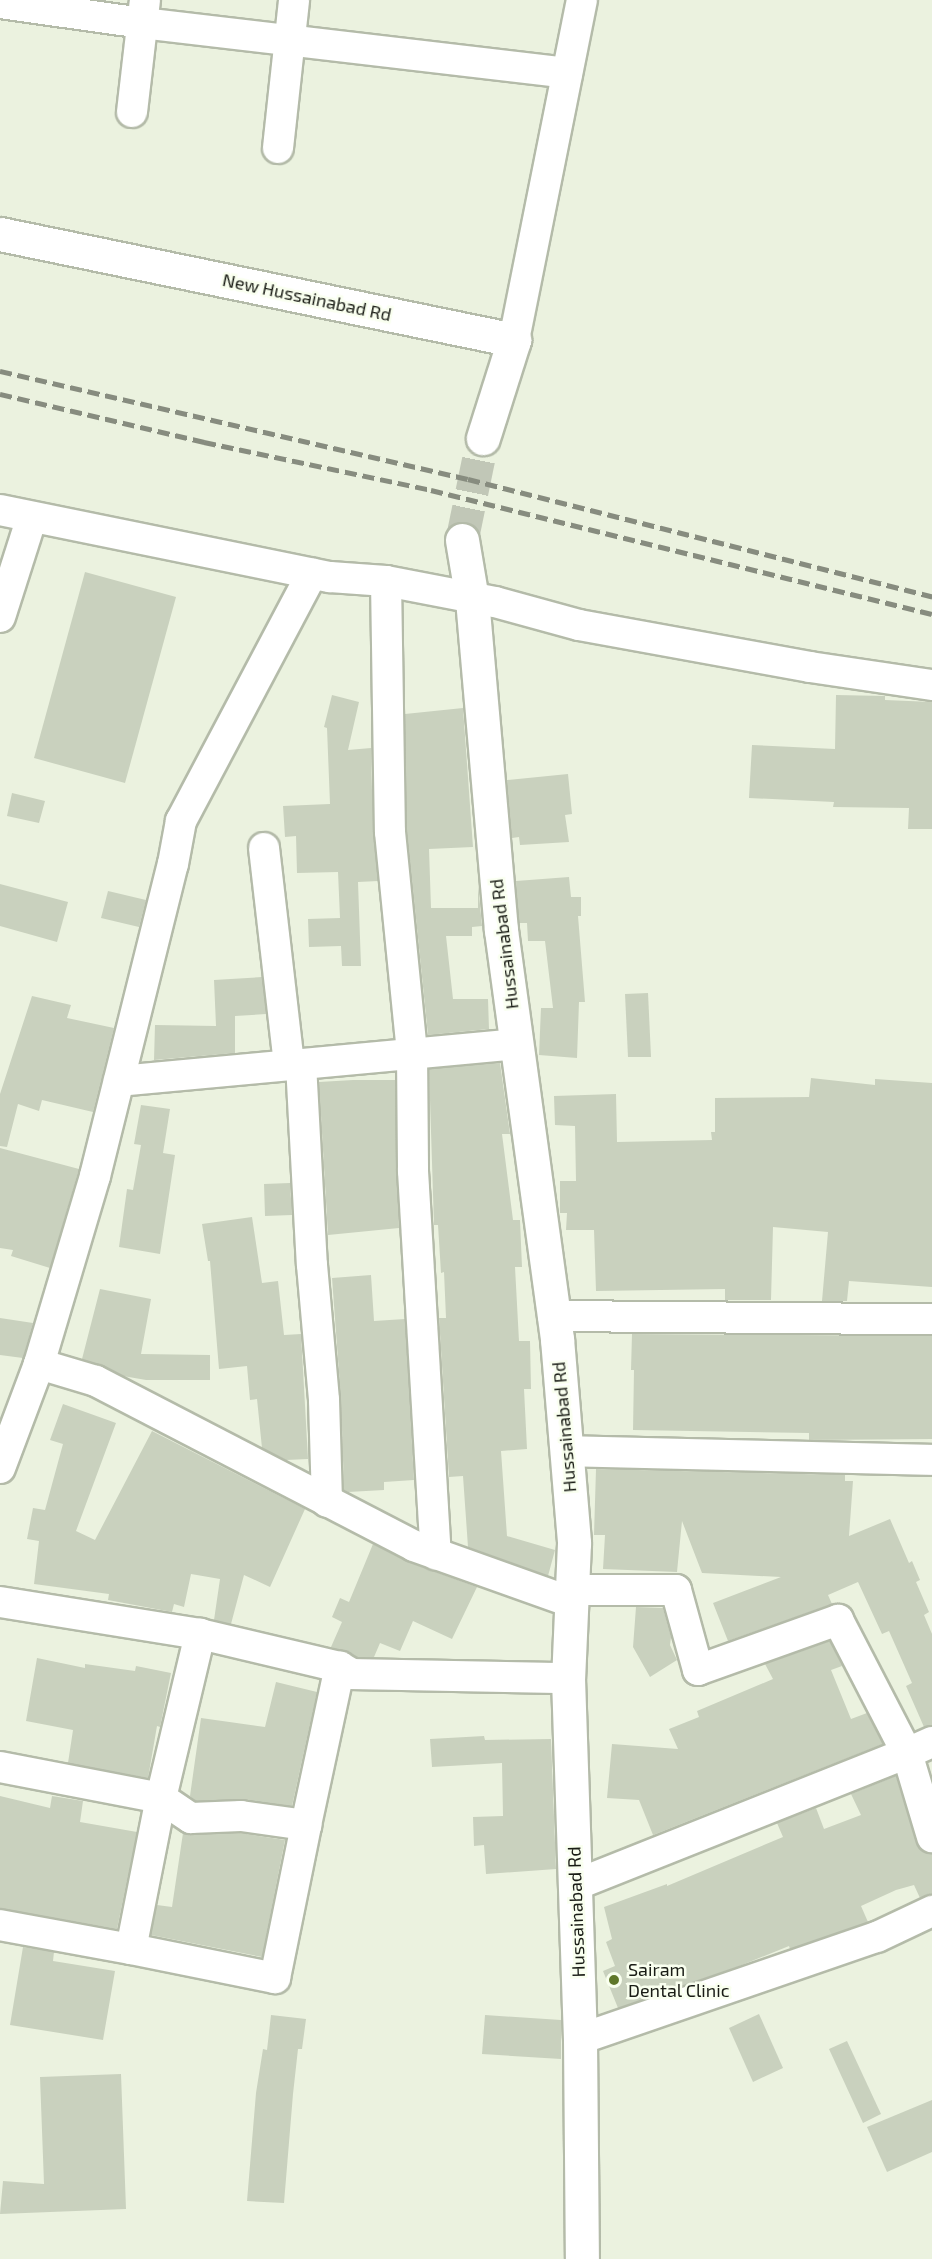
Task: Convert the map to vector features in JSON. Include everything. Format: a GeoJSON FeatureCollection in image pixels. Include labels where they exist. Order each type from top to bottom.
{"type":"FeatureCollection","features":[{"type":"Feature","properties":{"kind":"street"},"geometry":{"type":"LineString","coordinates":[[278,148],[294,0]]}},
{"type":"Feature","properties":{"kind":"street"},"geometry":{"type":"LineString","coordinates":[[483,438],[514,340],[582,0]]}},
{"type":"Feature","properties":{"kind":"street"},"geometry":{"type":"LineString","coordinates":[[0,3],[144,11],[290,40],[567,73]]}},
{"type":"Feature","properties":{"kind":"street"},"geometry":{"type":"LineString","coordinates":[[132,112],[144,11]]}},
{"type":"Feature","properties":{"kind":"street","name":"New Hussainabad Rd"},"geometry":{"type":"LineString","coordinates":[[0,234],[514,340]]}},
{"type":"Feature","properties":{"kind":"street"},"geometry":{"type":"LineString","coordinates":[[0,510],[312,573],[386,581],[495,602],[579,625],[810,667],[932,685]]}},
{"type":"Feature","properties":{"kind":"street"},"geometry":{"type":"LineString","coordinates":[[0,617],[32,517]]}},
{"type":"Feature","properties":{"kind":"street"},"geometry":{"type":"LineString","coordinates":[[462,540],[472,599]]}},
{"type":"Feature","properties":{"kind":"street"},"geometry":{"type":"LineString","coordinates":[[0,1468],[7,1430],[39,1364],[94,1176],[173,864],[181,821],[312,573]]}},
{"type":"Feature","properties":{"kind":"street"},"geometry":{"type":"LineString","coordinates":[[386,581],[390,832],[412,1052],[413,1171],[436,1554]]}},
{"type":"Feature","properties":{"kind":"street","name":"Hussainabad Rd"},"geometry":{"type":"LineString","coordinates":[[472,599],[501,930],[554,1316],[574,1544],[568,1678],[580,2039],[582,2259]]}},
{"type":"Feature","properties":{"kind":"street"},"geometry":{"type":"LineString","coordinates":[[264,848],[295,1064],[324,1400],[327,1502]]}},
{"type":"Feature","properties":{"kind":"street"},"geometry":{"type":"LineString","coordinates":[[119,1080],[516,1044]]}},
{"type":"Feature","properties":{"kind":"street"},"geometry":{"type":"LineString","coordinates":[[554,1316],[932,1319]]}},
{"type":"Feature","properties":{"kind":"street"},"geometry":{"type":"LineString","coordinates":[[39,1364],[96,1381],[327,1502],[414,1546],[436,1554],[572,1596],[676,1590],[698,1670],[838,1620],[920,1747],[932,1836]]}},
{"type":"Feature","properties":{"kind":"street"},"geometry":{"type":"LineString","coordinates":[[566,1451],[932,1460]]}},
{"type":"Feature","properties":{"kind":"street"},"geometry":{"type":"LineString","coordinates":[[0,1602],[200,1634],[340,1667],[352,1674],[568,1678]]}},
{"type":"Feature","properties":{"kind":"street"},"geometry":{"type":"LineString","coordinates":[[131,1949],[161,1798],[200,1634]]}},
{"type":"Feature","properties":{"kind":"street"},"geometry":{"type":"LineString","coordinates":[[0,1925],[275,1978],[340,1667]]}},
{"type":"Feature","properties":{"kind":"street"},"geometry":{"type":"LineString","coordinates":[[575,1885],[920,1747]]}},
{"type":"Feature","properties":{"kind":"street"},"geometry":{"type":"LineString","coordinates":[[0,1767],[161,1798],[191,1818],[241,1816],[306,1825]]}},
{"type":"Feature","properties":{"kind":"street"},"geometry":{"type":"LineString","coordinates":[[580,2039],[877,1937],[932,1911]]}},
{"type":"Feature","properties":{"kind":"building"},"geometry":{"type":"Polygon","coordinates":[[[85,572],[176,597],[125,783],[34,758],[85,572]]]}},
{"type":"Feature","properties":{"kind":"building"},"geometry":{"type":"Polygon","coordinates":[[[332,695],[359,702],[348,750],[371,748],[373,832],[378,881],[358,882],[361,966],[342,966],[341,946],[309,947],[308,919],[340,918],[338,872],[297,873],[296,836],[285,837],[283,806],[330,804],[327,728],[324,727],[332,695]]]}},
{"type":"Feature","properties":{"kind":"building"},"geometry":{"type":"Polygon","coordinates":[[[836,695],[885,696],[885,700],[932,702],[932,829],[908,829],[909,808],[833,807],[834,802],[749,798],[752,745],[835,749],[836,695]]]}},
{"type":"Feature","properties":{"kind":"building"},"geometry":{"type":"Polygon","coordinates":[[[463,708],[473,847],[429,849],[431,908],[478,908],[478,884],[482,926],[472,927],[472,936],[446,936],[453,999],[488,999],[489,1029],[428,1035],[407,831],[405,714],[463,708]]]}},
{"type":"Feature","properties":{"kind":"building"},"geometry":{"type":"Polygon","coordinates":[[[568,774],[572,814],[565,815],[569,842],[520,845],[519,837],[512,838],[507,780],[568,774]]]}},
{"type":"Feature","properties":{"kind":"building"},"geometry":{"type":"Polygon","coordinates":[[[12,793],[45,801],[39,823],[7,816],[12,793]]]}},
{"type":"Feature","properties":{"kind":"building"},"geometry":{"type":"Polygon","coordinates":[[[569,877],[571,897],[581,897],[581,916],[578,916],[585,1002],[579,1002],[577,1058],[539,1055],[541,1008],[553,1008],[545,941],[528,941],[527,923],[519,923],[516,881],[569,877]]]}},
{"type":"Feature","properties":{"kind":"building"},"geometry":{"type":"Polygon","coordinates":[[[0,884],[68,902],[57,942],[0,926],[0,884]]]}},
{"type":"Feature","properties":{"kind":"building"},"geometry":{"type":"Polygon","coordinates":[[[108,891],[146,900],[139,927],[101,918],[108,891]]]}},
{"type":"Feature","properties":{"kind":"building"},"geometry":{"type":"Polygon","coordinates":[[[262,977],[266,1014],[235,1016],[235,1053],[154,1060],[155,1025],[216,1026],[214,980],[262,977]]]}},
{"type":"Feature","properties":{"kind":"building"},"geometry":{"type":"Polygon","coordinates":[[[648,993],[651,1057],[628,1057],[625,994],[648,993]]]}},
{"type":"Feature","properties":{"kind":"building"},"geometry":{"type":"Polygon","coordinates":[[[32,996],[71,1005],[67,1018],[114,1028],[93,1112],[42,1100],[39,1111],[18,1104],[7,1147],[0,1146],[0,1094],[32,996]]]}},
{"type":"Feature","properties":{"kind":"building"},"geometry":{"type":"Polygon","coordinates":[[[500,1063],[510,1134],[502,1134],[513,1220],[520,1220],[522,1267],[515,1267],[519,1341],[530,1341],[531,1389],[524,1389],[527,1449],[501,1451],[507,1536],[555,1550],[548,1576],[468,1547],[463,1476],[449,1477],[439,1318],[446,1318],[444,1272],[441,1273],[438,1225],[434,1225],[429,1069],[500,1063]]]}},
{"type":"Feature","properties":{"kind":"building"},"geometry":{"type":"Polygon","coordinates":[[[811,1078],[875,1085],[875,1079],[932,1083],[932,1287],[849,1281],[847,1301],[822,1301],[828,1232],[773,1227],[771,1300],[725,1300],[725,1289],[596,1291],[594,1230],[566,1230],[567,1213],[560,1213],[560,1181],[576,1181],[575,1126],[555,1125],[554,1096],[616,1094],[617,1142],[712,1140],[711,1132],[715,1132],[715,1098],[809,1097],[811,1078]]]}},
{"type":"Feature","properties":{"kind":"building"},"geometry":{"type":"Polygon","coordinates":[[[395,1080],[399,1228],[328,1235],[319,1082],[395,1080]]]}},
{"type":"Feature","properties":{"kind":"building"},"geometry":{"type":"Polygon","coordinates":[[[141,1105],[170,1109],[163,1153],[175,1155],[160,1254],[119,1247],[127,1189],[133,1190],[141,1145],[134,1144],[141,1105]]]}},
{"type":"Feature","properties":{"kind":"building"},"geometry":{"type":"Polygon","coordinates":[[[0,1148],[79,1169],[50,1268],[11,1256],[13,1250],[0,1248],[0,1148]]]}},
{"type":"Feature","properties":{"kind":"building"},"geometry":{"type":"Polygon","coordinates":[[[290,1183],[292,1215],[265,1216],[264,1184],[290,1183]]]}},
{"type":"Feature","properties":{"kind":"building"},"geometry":{"type":"Polygon","coordinates":[[[252,1217],[262,1283],[278,1281],[284,1335],[301,1334],[308,1459],[286,1460],[262,1448],[257,1399],[250,1400],[247,1366],[219,1369],[210,1261],[208,1261],[202,1224],[252,1217]]]}},
{"type":"Feature","properties":{"kind":"building"},"geometry":{"type":"Polygon","coordinates":[[[371,1275],[374,1321],[405,1319],[414,1480],[384,1482],[384,1490],[348,1492],[344,1490],[341,1400],[332,1278],[371,1275]]]}},
{"type":"Feature","properties":{"kind":"building"},"geometry":{"type":"Polygon","coordinates":[[[100,1289],[151,1299],[141,1354],[210,1355],[210,1380],[146,1380],[123,1376],[82,1359],[100,1289]]]}},
{"type":"Feature","properties":{"kind":"building"},"geometry":{"type":"Polygon","coordinates":[[[0,1318],[33,1323],[23,1358],[0,1355],[0,1318]]]}},
{"type":"Feature","properties":{"kind":"building"},"geometry":{"type":"Polygon","coordinates":[[[632,1334],[932,1336],[932,1439],[809,1440],[809,1433],[633,1430],[632,1334]]]}},
{"type":"Feature","properties":{"kind":"building"},"geometry":{"type":"Polygon","coordinates":[[[63,1404],[116,1423],[76,1531],[95,1540],[152,1431],[305,1509],[270,1587],[244,1575],[231,1624],[214,1620],[220,1579],[191,1574],[184,1607],[174,1604],[172,1612],[108,1600],[109,1594],[34,1584],[39,1541],[27,1539],[33,1508],[45,1510],[63,1444],[50,1440],[63,1404]]]}},
{"type":"Feature","properties":{"kind":"building"},"geometry":{"type":"Polygon","coordinates":[[[596,1469],[845,1475],[845,1481],[853,1481],[849,1536],[890,1519],[909,1563],[912,1561],[920,1580],[916,1582],[929,1612],[924,1615],[932,1634],[932,1725],[924,1727],[906,1686],[912,1683],[889,1631],[882,1634],[858,1582],[828,1595],[832,1604],[728,1641],[713,1603],[781,1577],[702,1573],[682,1521],[677,1572],[603,1569],[605,1535],[594,1535],[596,1469]]]}},
{"type":"Feature","properties":{"kind":"building"},"geometry":{"type":"Polygon","coordinates":[[[373,1544],[408,1562],[477,1587],[452,1639],[413,1621],[400,1651],[380,1643],[374,1657],[357,1657],[331,1647],[342,1622],[332,1617],[340,1598],[349,1602],[373,1544]]]}},
{"type":"Feature","properties":{"kind":"building"},"geometry":{"type":"Polygon","coordinates":[[[636,1607],[663,1608],[671,1637],[670,1645],[677,1660],[650,1677],[633,1647],[636,1607]]]}},
{"type":"Feature","properties":{"kind":"building"},"geometry":{"type":"Polygon","coordinates":[[[830,1641],[842,1666],[831,1670],[851,1719],[867,1713],[883,1744],[653,1835],[639,1800],[607,1798],[612,1744],[678,1749],[669,1729],[699,1717],[697,1711],[773,1679],[765,1664],[830,1641]]]}},
{"type":"Feature","properties":{"kind":"building"},"geometry":{"type":"Polygon","coordinates":[[[37,1658],[85,1668],[85,1664],[135,1671],[136,1666],[171,1673],[160,1727],[157,1726],[148,1778],[68,1763],[73,1730],[26,1721],[37,1658]]]}},
{"type":"Feature","properties":{"kind":"building"},"geometry":{"type":"Polygon","coordinates":[[[276,1682],[317,1692],[292,1806],[243,1799],[196,1801],[190,1796],[201,1718],[265,1727],[276,1682]]]}},
{"type":"Feature","properties":{"kind":"building"},"geometry":{"type":"Polygon","coordinates":[[[484,1736],[485,1740],[551,1739],[556,1869],[486,1874],[484,1845],[474,1846],[473,1817],[503,1816],[502,1763],[432,1767],[430,1739],[484,1736]]]}},
{"type":"Feature","properties":{"kind":"building"},"geometry":{"type":"Polygon","coordinates":[[[896,1776],[916,1842],[921,1850],[932,1854],[932,1894],[920,1898],[914,1885],[896,1890],[861,1906],[868,1922],[790,1949],[789,1946],[737,1967],[618,2008],[603,1971],[615,1966],[606,1942],[612,1939],[604,1907],[667,1884],[667,1886],[783,1837],[777,1823],[816,1808],[824,1829],[861,1815],[851,1794],[896,1776]]]}},
{"type":"Feature","properties":{"kind":"building"},"geometry":{"type":"Polygon","coordinates":[[[0,1796],[50,1808],[52,1796],[83,1801],[80,1822],[137,1832],[117,1929],[0,1908],[0,1796]]]}},
{"type":"Feature","properties":{"kind":"building"},"geometry":{"type":"Polygon","coordinates":[[[183,1833],[192,1835],[240,1833],[285,1840],[262,1957],[151,1935],[157,1905],[172,1907],[183,1833]]]}},
{"type":"Feature","properties":{"kind":"building"},"geometry":{"type":"Polygon","coordinates":[[[23,1947],[54,1952],[53,1961],[115,1971],[103,2040],[10,2025],[23,1947]]]}},
{"type":"Feature","properties":{"kind":"building"},"geometry":{"type":"Polygon","coordinates":[[[759,2014],[783,2068],[753,2082],[729,2028],[759,2014]]]}},
{"type":"Feature","properties":{"kind":"building"},"geometry":{"type":"Polygon","coordinates":[[[271,2015],[306,2019],[302,2049],[298,2049],[284,2203],[247,2201],[256,2093],[263,2049],[267,2050],[271,2015]]]}},
{"type":"Feature","properties":{"kind":"building"},"geometry":{"type":"Polygon","coordinates":[[[485,2015],[561,2020],[561,2059],[482,2054],[485,2015]]]}},
{"type":"Feature","properties":{"kind":"building"},"geometry":{"type":"Polygon","coordinates":[[[847,2041],[881,2114],[863,2123],[829,2049],[847,2041]]]}},
{"type":"Feature","properties":{"kind":"building"},"geometry":{"type":"Polygon","coordinates":[[[121,2074],[126,2209],[0,2214],[3,2181],[44,2184],[40,2077],[121,2074]]]}},
{"type":"Feature","properties":{"kind":"building"},"geometry":{"type":"Polygon","coordinates":[[[932,2100],[932,2152],[887,2172],[867,2127],[932,2100]]]}},
{"type":"Feature","properties":{"kind":"tunnel"},"geometry":{"type":"LineString","coordinates":[[462,540],[483,438]]}},
{"type":"Feature","properties":{"kind":"railway"},"geometry":{"type":"LineString","coordinates":[[0,371],[468,479],[932,596]]}},
{"type":"Feature","properties":{"kind":"railway"},"geometry":{"type":"LineString","coordinates":[[0,394],[204,442],[431,490],[932,614]]}},
{"type":"Feature","properties":{"kind":"place","name":"Sairam Dental Clinic"},"geometry":{"type":"Point","coordinates":[614,1980]}}]}
